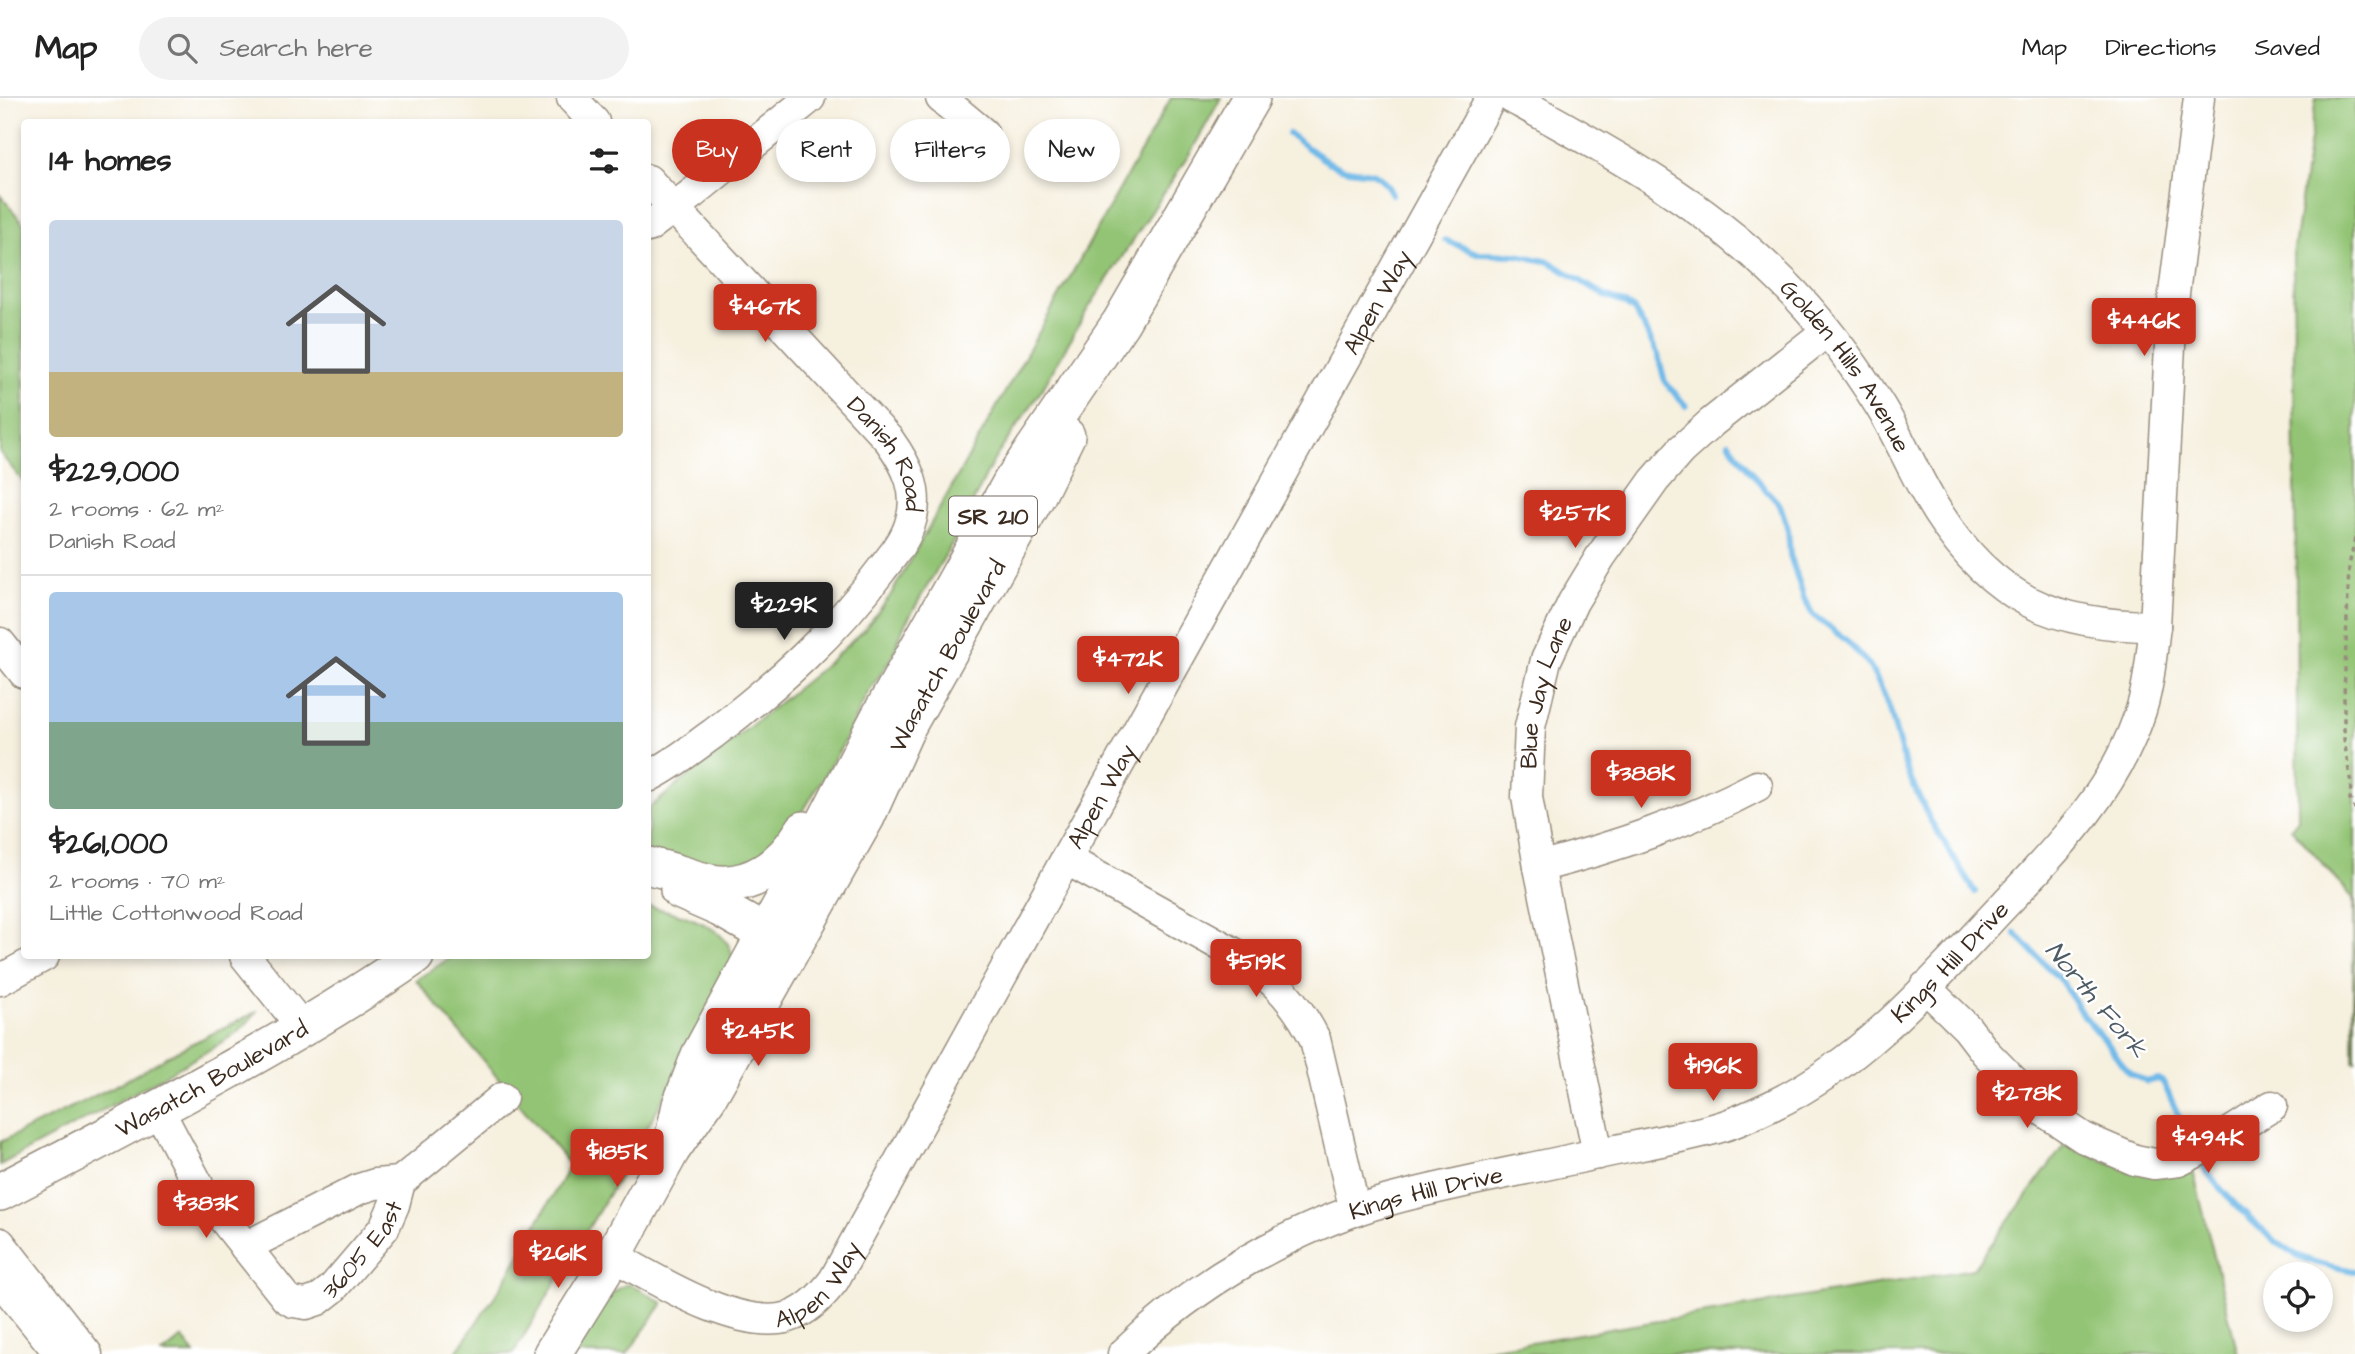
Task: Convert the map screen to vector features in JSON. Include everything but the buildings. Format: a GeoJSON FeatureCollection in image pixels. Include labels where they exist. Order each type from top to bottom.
{"type":"FeatureCollection","features":[{"type":"Feature","properties":{"kind":"main road","name":"Wasatch Boulevard"},"geometry":{"type":"LineString","coordinates":[[651,867],[721,884],[748,881],[773,868],[791,850],[834,782],[893,722],[1037,495],[1121,322],[1251,98]]}},
{"type":"Feature","properties":{"kind":"main road","name":"Wasatch Boulevard"},"geometry":{"type":"LineString","coordinates":[[778,942],[866,817],[893,722]]}},
{"type":"Feature","properties":{"kind":"main road"},"geometry":{"type":"LineString","coordinates":[[651,882],[693,895],[778,942]]}},
{"type":"Feature","properties":{"kind":"main road","name":"SR 210"},"geometry":{"type":"LineString","coordinates":[[552,1354],[612,1256],[671,1150],[681,1105],[699,1055],[778,942]]}},
{"type":"Feature","properties":{"kind":"main road","name":"Wasatch Boulevard"},"geometry":{"type":"LineString","coordinates":[[0,1192],[158,1109],[303,1028],[410,959]]}},
{"type":"Feature","properties":{"kind":"street"},"geometry":{"type":"LineString","coordinates":[[572,98],[591,119]]}},
{"type":"Feature","properties":{"kind":"street"},"geometry":{"type":"LineString","coordinates":[[651,224],[694,193],[810,98]]}},
{"type":"Feature","properties":{"kind":"street"},"geometry":{"type":"LineString","coordinates":[[941,98],[966,119]]}},
{"type":"Feature","properties":{"kind":"street","name":"Alpen Way"},"geometry":{"type":"LineString","coordinates":[[612,1256],[699,1302],[738,1315],[767,1319],[787,1318],[806,1309],[822,1296],[834,1280],[1491,98]]}},
{"type":"Feature","properties":{"kind":"street","name":"Golden Hills Avenue"},"geometry":{"type":"LineString","coordinates":[[1512,98],[1629,162],[1684,198],[1736,238],[1774,273],[1827,331],[1881,407],[1937,512],[1964,551],[1996,582],[2033,606],[2075,620],[2120,626],[2155,626]]}},
{"type":"Feature","properties":{"kind":"street","name":"Kings Hill Drive"},"geometry":{"type":"LineString","coordinates":[[1124,1354],[1196,1293],[1236,1268],[1320,1224],[1388,1200],[1720,1128],[1776,1104],[1829,1072],[1878,1033],[1926,987],[2063,843],[2094,804],[2120,762],[2139,717],[2150,671],[2155,626],[2172,309],[2189,100]]}},
{"type":"Feature","properties":{"kind":"street","name":"Danish Road"},"geometry":{"type":"LineString","coordinates":[[651,183],[889,440],[909,472],[913,483],[914,505],[911,524],[902,543],[829,634],[729,722],[651,776]]}},
{"type":"Feature","properties":{"kind":"street","name":"Blue Jay Lane"},"geometry":{"type":"LineString","coordinates":[[1598,1154],[1538,867],[1527,797],[1530,727],[1546,660],[1573,603],[1628,516],[1681,450],[1827,331]]}},
{"type":"Feature","properties":{"kind":"street"},"geometry":{"type":"LineString","coordinates":[[0,643],[21,669]]}},
{"type":"Feature","properties":{"kind":"street"},"geometry":{"type":"LineString","coordinates":[[1538,867],[1597,852],[1659,831],[1713,809],[1757,786]]}},
{"type":"Feature","properties":{"kind":"street"},"geometry":{"type":"LineString","coordinates":[[1066,859],[1243,958],[1285,991],[1302,1013],[1315,1039],[1355,1212]]}},
{"type":"Feature","properties":{"kind":"street"},"geometry":{"type":"LineString","coordinates":[[0,980],[38,959]]}},
{"type":"Feature","properties":{"kind":"street"},"geometry":{"type":"LineString","coordinates":[[247,959],[303,1028]]}},
{"type":"Feature","properties":{"kind":"street"},"geometry":{"type":"LineString","coordinates":[[1926,987],[1967,1027],[1986,1053],[2042,1110],[2084,1138],[2136,1160],[2154,1164],[2179,1161],[2214,1143],[2272,1106]]}},
{"type":"Feature","properties":{"kind":"street","name":"3605 East"},"geometry":{"type":"LineString","coordinates":[[400,1182],[384,1228],[332,1289],[318,1300],[306,1304],[286,1298],[245,1247],[359,1189],[375,1184],[400,1182],[502,1098]]}},
{"type":"Feature","properties":{"kind":"street"},"geometry":{"type":"LineString","coordinates":[[158,1109],[198,1185],[245,1247]]}},
{"type":"Feature","properties":{"kind":"street"},"geometry":{"type":"LineString","coordinates":[[1,1246],[54,1336]]}},
{"type":"Feature","properties":{"kind":"street"},"geometry":{"type":"LineString","coordinates":[[0,1280],[54,1336],[87,1354]]}},
{"type":"Feature","properties":{"kind":"path"},"geometry":{"type":"LineString","coordinates":[[2355,538],[2349,566],[2344,739],[2351,784],[2350,799],[2355,809]]}},
{"type":"Feature","properties":{"kind":"green space"},"geometry":{"type":"Polygon","coordinates":[[[1171,98],[1221,98],[1192,150],[1086,312],[1043,388],[992,463],[957,535],[904,626],[892,657],[866,696],[842,746],[786,840],[775,852],[724,869],[651,853],[651,807],[821,669],[863,631],[890,596],[1171,98]]]}},
{"type":"Feature","properties":{"kind":"green space"},"geometry":{"type":"Polygon","coordinates":[[[2316,98],[2355,98],[2355,1061],[2353,898],[2291,828],[2298,819],[2293,255],[2316,98]]]}},
{"type":"Feature","properties":{"kind":"green space"},"geometry":{"type":"Polygon","coordinates":[[[0,195],[21,220],[21,479],[0,453],[0,195]]]}},
{"type":"Feature","properties":{"kind":"green space"},"geometry":{"type":"Polygon","coordinates":[[[651,907],[706,925],[728,944],[733,957],[732,973],[631,1157],[513,1354],[455,1354],[503,1284],[570,1165],[416,980],[448,959],[651,959],[651,907]]]}},
{"type":"Feature","properties":{"kind":"green space"},"geometry":{"type":"Polygon","coordinates":[[[256,1012],[243,1027],[218,1045],[0,1165],[0,1142],[121,1083],[179,1050],[256,1012]]]}},
{"type":"Feature","properties":{"kind":"green space"},"geometry":{"type":"Polygon","coordinates":[[[2065,1144],[2129,1171],[2192,1166],[2238,1354],[1468,1354],[1973,1269],[2065,1144]]]}},
{"type":"Feature","properties":{"kind":"green space"},"geometry":{"type":"Polygon","coordinates":[[[630,1284],[663,1303],[627,1354],[573,1354],[605,1302],[621,1287],[630,1284]]]}},
{"type":"Feature","properties":{"kind":"green space"},"geometry":{"type":"Polygon","coordinates":[[[182,1338],[195,1354],[162,1354],[182,1338]]]}},
{"type":"Feature","properties":{"kind":"waterway"},"geometry":{"type":"LineString","coordinates":[[1289,134],[1334,165],[1381,178],[1392,194]]}},
{"type":"Feature","properties":{"kind":"waterway"},"geometry":{"type":"LineString","coordinates":[[1445,240],[1479,254],[1517,255],[1550,262],[1605,296],[1624,303],[1634,310],[1644,327],[1658,355],[1665,382],[1686,406]]}},
{"type":"Feature","properties":{"kind":"waterway"},"geometry":{"type":"LineString","coordinates":[[1729,443],[1755,478],[1780,505],[1788,529],[1790,555],[1804,598],[1813,615],[1845,639],[1869,665],[1889,706],[1906,769],[1929,818],[1975,892]]}},
{"type":"Feature","properties":{"kind":"waterway","name":"North Fork"},"geometry":{"type":"LineString","coordinates":[[2015,933],[2063,983],[2080,1011],[2130,1073],[2146,1082],[2158,1079],[2163,1082],[2192,1144]]}},
{"type":"Feature","properties":{"kind":"waterway","name":"North Fork"},"geometry":{"type":"LineString","coordinates":[[2200,1160],[2217,1184],[2272,1238],[2311,1261],[2355,1271]]}}]}
